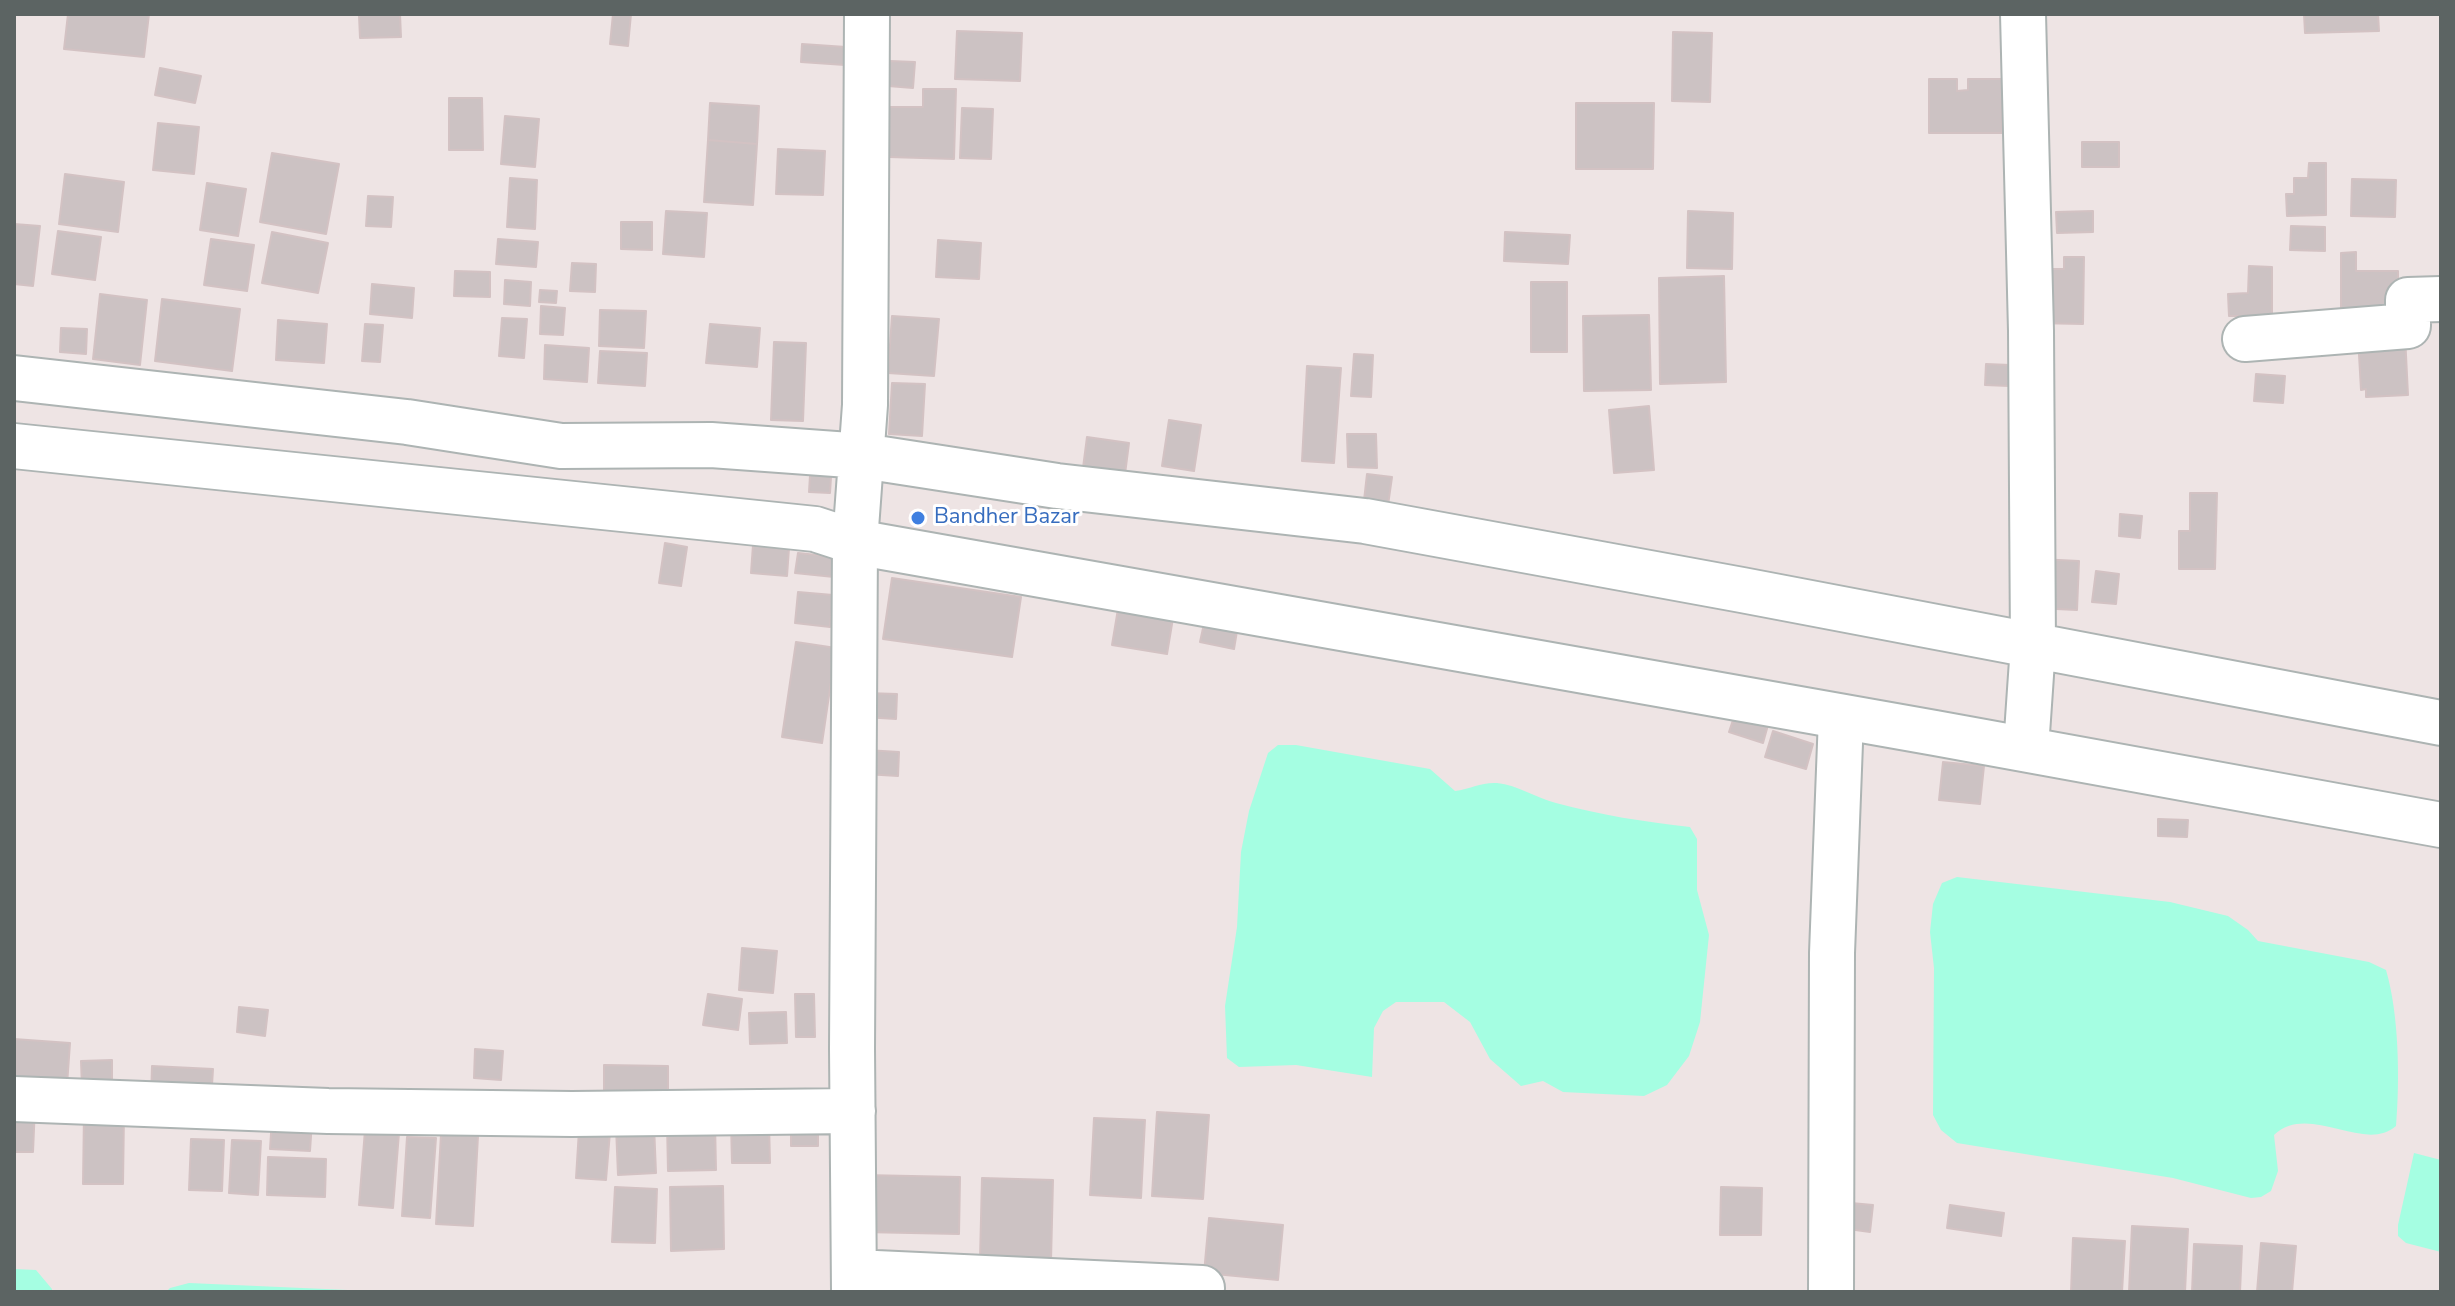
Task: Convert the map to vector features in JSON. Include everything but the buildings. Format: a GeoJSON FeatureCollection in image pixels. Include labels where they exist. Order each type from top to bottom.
{"type":"FeatureCollection","features":[{"type":"Feature","properties":{"kind":"street"},"geometry":{"type":"LineString","coordinates":[[867,14],[863,456],[855,542],[854,1282],[1202,1288]]}},
{"type":"Feature","properties":{"kind":"street"},"geometry":{"type":"LineString","coordinates":[[2023,14],[2031,331],[2033,646],[2026,748]]}},
{"type":"Feature","properties":{"kind":"street"},"geometry":{"type":"LineString","coordinates":[[2245,339],[2408,326],[2408,300],[2441,299]]}},
{"type":"Feature","properties":{"kind":"street"},"geometry":{"type":"LineString","coordinates":[[14,378],[407,422],[561,446],[711,445],[863,456],[1057,486],[1365,521],[2441,723]]}},
{"type":"Feature","properties":{"kind":"street"},"geometry":{"type":"LineString","coordinates":[[14,446],[815,529],[855,542],[2026,748],[2441,825]]}},
{"type":"Feature","properties":{"kind":"street"},"geometry":{"type":"LineString","coordinates":[[1831,1292],[1832,953],[1841,717]]}},
{"type":"Feature","properties":{"kind":"street"},"geometry":{"type":"LineString","coordinates":[[14,1099],[328,1111],[572,1114],[853,1111]]}},
{"type":"Feature","properties":{"kind":"shaded area"},"geometry":{"type":"Polygon","coordinates":[[[1278,745],[1296,745],[1430,769],[1455,791],[1497,783],[1589,811],[1690,827],[1697,839],[1697,890],[1709,935],[1700,1022],[1689,1056],[1667,1085],[1644,1096],[1563,1092],[1543,1081],[1521,1086],[1490,1059],[1470,1022],[1444,1002],[1396,1002],[1383,1011],[1374,1028],[1372,1077],[1296,1065],[1239,1067],[1227,1058],[1225,1006],[1237,927],[1241,852],[1249,811],[1268,753],[1278,745]]]}},
{"type":"Feature","properties":{"kind":"shaded area"},"geometry":{"type":"Polygon","coordinates":[[[1957,877],[2170,902],[2228,916],[2258,941],[2369,962],[2386,970],[2394,1006],[2397,1047],[2396,1126],[2383,1133],[2368,1135],[2320,1125],[2288,1126],[2274,1135],[2278,1171],[2271,1191],[2251,1198],[2173,1178],[1957,1143],[1941,1130],[1933,1115],[1934,968],[1930,932],[1933,904],[1942,883],[1957,877]]]}},
{"type":"Feature","properties":{"kind":"shaded area"},"geometry":{"type":"Polygon","coordinates":[[[2414,1153],[2441,1160],[2441,1252],[2406,1243],[2398,1236],[2414,1153]]]}},
{"type":"Feature","properties":{"kind":"shaded area"},"geometry":{"type":"Polygon","coordinates":[[[14,1269],[36,1270],[52,1292],[14,1292],[14,1269]]]}},
{"type":"Feature","properties":{"kind":"shaded area"},"geometry":{"type":"Polygon","coordinates":[[[189,1283],[393,1292],[166,1292],[189,1283]]]}},
{"type":"Feature","properties":{"kind":"place","name":"Bandher Bazar"},"geometry":{"type":"Point","coordinates":[918,518]}}]}
